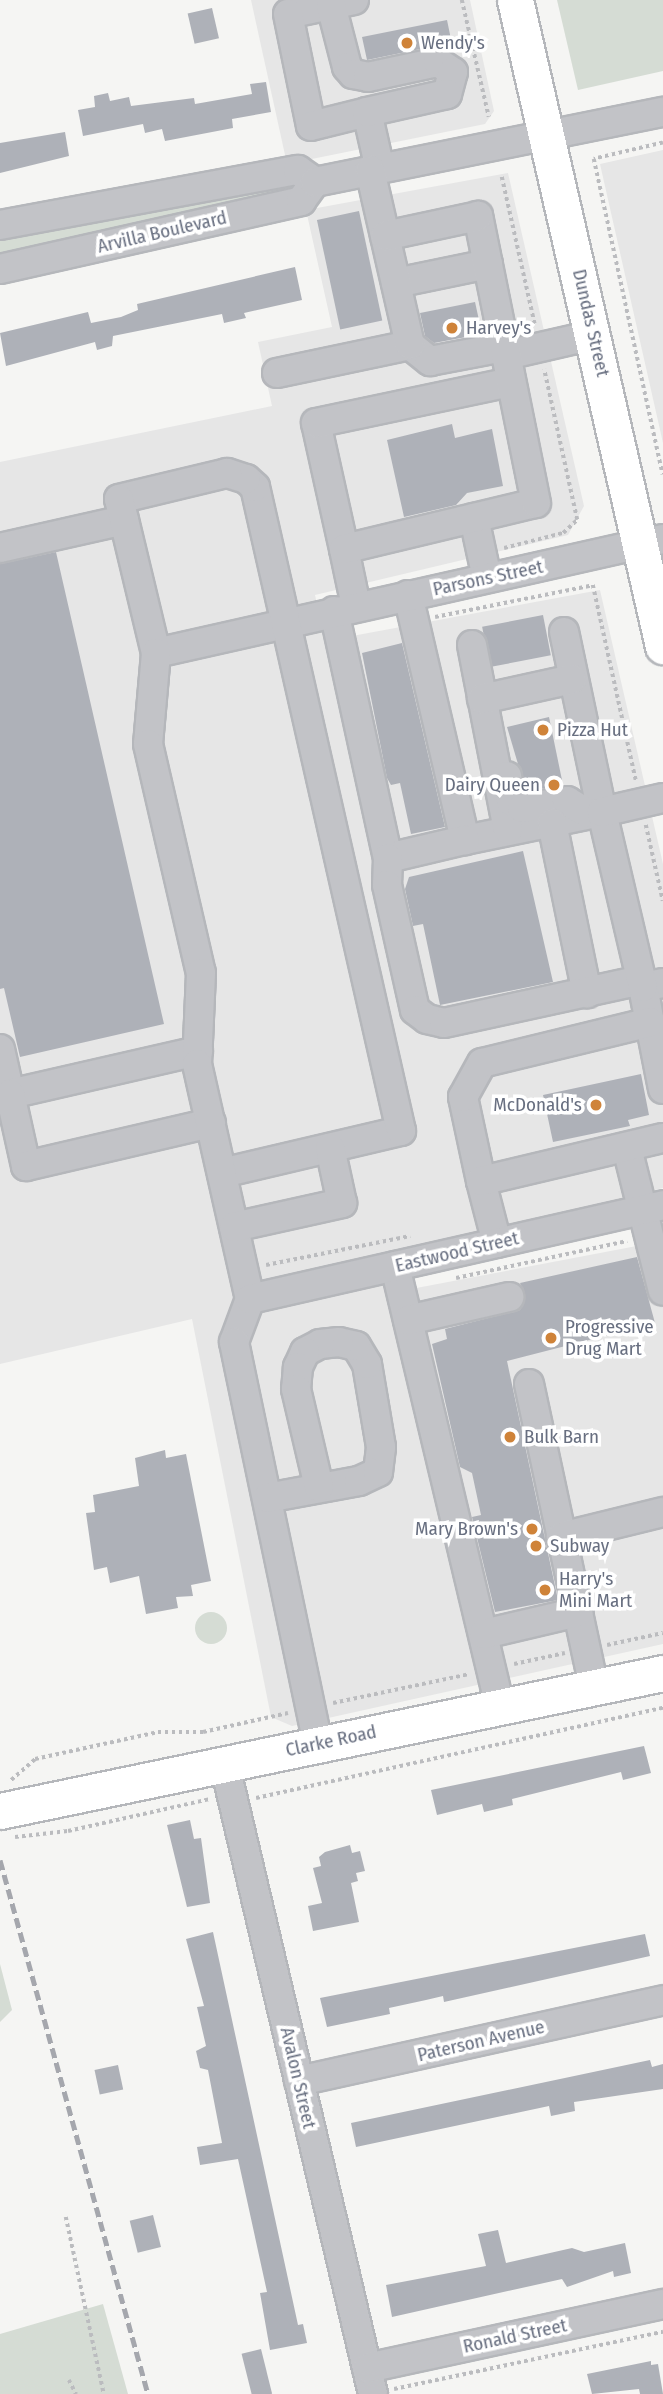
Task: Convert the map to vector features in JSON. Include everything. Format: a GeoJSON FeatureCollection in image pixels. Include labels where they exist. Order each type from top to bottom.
{"type":"FeatureCollection","features":[{"type":"Feature","properties":{"kind":"main road","name":"Dundas Street"},"geometry":{"type":"LineString","coordinates":[[515,0],[593,335],[652,542],[663,646]]}},
{"type":"Feature","properties":{"kind":"main road","name":"Clarke Road"},"geometry":{"type":"LineString","coordinates":[[3,1813],[224,1762],[663,1673]]}},
{"type":"Feature","properties":{"kind":"street"},"geometry":{"type":"LineString","coordinates":[[343,2],[346,68],[353,74],[368,76],[438,62],[453,72],[447,94],[311,126],[288,14],[343,2]]}},
{"type":"Feature","properties":{"kind":"street"},"geometry":{"type":"LineString","coordinates":[[367,112],[385,236],[410,345],[430,361],[593,335]]}},
{"type":"Feature","properties":{"kind":"street","name":"Arvilla Boulevard"},"geometry":{"type":"LineString","coordinates":[[0,269],[300,201],[315,182],[663,112]]}},
{"type":"Feature","properties":{"kind":"street","name":"Arvilla Boulevard"},"geometry":{"type":"LineString","coordinates":[[0,225],[298,170],[315,182]]}},
{"type":"Feature","properties":{"kind":"street"},"geometry":{"type":"LineString","coordinates":[[344,549],[536,503],[478,216],[385,236]]}},
{"type":"Feature","properties":{"kind":"street"},"geometry":{"type":"LineString","coordinates":[[396,284],[488,264]]}},
{"type":"Feature","properties":{"kind":"street"},"geometry":{"type":"LineString","coordinates":[[277,373],[410,345]]}},
{"type":"Feature","properties":{"kind":"street"},"geometry":{"type":"LineString","coordinates":[[511,382],[316,423],[344,549],[345,608],[388,858],[387,885],[415,1010],[427,1019],[444,1023],[649,983]]}},
{"type":"Feature","properties":{"kind":"street"},"geometry":{"type":"LineString","coordinates":[[222,1173],[401,1131],[255,487],[246,479],[215,475],[119,499],[156,653],[148,744],[201,973],[198,1051],[211,1124],[250,1299],[234,1342],[318,1743]]}},
{"type":"Feature","properties":{"kind":"street"},"geometry":{"type":"LineString","coordinates":[[474,518],[487,578]]}},
{"type":"Feature","properties":{"kind":"street"},"geometry":{"type":"LineString","coordinates":[[0,548],[124,520]]}},
{"type":"Feature","properties":{"kind":"street","name":"Parsons Street"},"geometry":{"type":"LineString","coordinates":[[156,653],[345,608],[652,542]]}},
{"type":"Feature","properties":{"kind":"street"},"geometry":{"type":"LineString","coordinates":[[408,595],[465,839]]}},
{"type":"Feature","properties":{"kind":"street"},"geometry":{"type":"LineString","coordinates":[[564,632],[596,813],[649,983],[650,1022],[663,1089]]}},
{"type":"Feature","properties":{"kind":"street"},"geometry":{"type":"LineString","coordinates":[[472,645],[508,830]]}},
{"type":"Feature","properties":{"kind":"street"},"geometry":{"type":"LineString","coordinates":[[484,709],[572,679]]}},
{"type":"Feature","properties":{"kind":"street"},"geometry":{"type":"LineString","coordinates":[[484,709],[500,736],[512,801],[522,808],[568,801],[596,813]]}},
{"type":"Feature","properties":{"kind":"street"},"geometry":{"type":"LineString","coordinates":[[388,858],[652,800]]}},
{"type":"Feature","properties":{"kind":"street"},"geometry":{"type":"LineString","coordinates":[[552,823],[587,993]]}},
{"type":"Feature","properties":{"kind":"street"},"geometry":{"type":"LineString","coordinates":[[497,1243],[463,1097],[481,1063],[650,1022]]}},
{"type":"Feature","properties":{"kind":"street"},"geometry":{"type":"LineString","coordinates":[[0,1049],[26,1166],[211,1124]]}},
{"type":"Feature","properties":{"kind":"street"},"geometry":{"type":"LineString","coordinates":[[10,1094],[198,1051]]}},
{"type":"Feature","properties":{"kind":"street"},"geometry":{"type":"LineString","coordinates":[[481,1181],[663,1138]]}},
{"type":"Feature","properties":{"kind":"street"},"geometry":{"type":"LineString","coordinates":[[234,1227],[342,1203],[330,1148]]}},
{"type":"Feature","properties":{"kind":"street"},"geometry":{"type":"LineString","coordinates":[[627,1148],[653,1217],[662,1281]]}},
{"type":"Feature","properties":{"kind":"street","name":"Eastwood Street"},"geometry":{"type":"LineString","coordinates":[[250,1299],[497,1243],[653,1217]]}},
{"type":"Feature","properties":{"kind":"street"},"geometry":{"type":"LineString","coordinates":[[395,1266],[500,1706]]}},
{"type":"Feature","properties":{"kind":"street"},"geometry":{"type":"LineString","coordinates":[[408,1320],[509,1297]]}},
{"type":"Feature","properties":{"kind":"street"},"geometry":{"type":"LineString","coordinates":[[267,1498],[318,1488],[370,1477],[380,1464],[366,1364],[356,1346],[339,1342],[320,1344],[305,1352],[298,1367],[296,1389],[318,1488]]}},
{"type":"Feature","properties":{"kind":"street"},"geometry":{"type":"LineString","coordinates":[[529,1384],[594,1687]]}},
{"type":"Feature","properties":{"kind":"street"},"geometry":{"type":"LineString","coordinates":[[561,1537],[663,1512]]}},
{"type":"Feature","properties":{"kind":"street"},"geometry":{"type":"LineString","coordinates":[[484,1634],[578,1612]]}},
{"type":"Feature","properties":{"kind":"street","name":"Avalon Street"},"geometry":{"type":"LineString","coordinates":[[224,1762],[224,1808],[299,2081],[376,2384]]}},
{"type":"Feature","properties":{"kind":"street","name":"Paterson Avenue"},"geometry":{"type":"LineString","coordinates":[[299,2081],[663,2000]]}},
{"type":"Feature","properties":{"kind":"street","name":"Ronald Street"},"geometry":{"type":"LineString","coordinates":[[376,2384],[663,2304]]}},
{"type":"Feature","properties":{"kind":"path"},"geometry":{"type":"LineString","coordinates":[[462,0],[489,117]]}},
{"type":"Feature","properties":{"kind":"path"},"geometry":{"type":"LineString","coordinates":[[663,143],[594,159],[663,475]]}},
{"type":"Feature","properties":{"kind":"path"},"geometry":{"type":"LineString","coordinates":[[502,177],[535,327]]}},
{"type":"Feature","properties":{"kind":"path"},"geometry":{"type":"LineString","coordinates":[[652,800],[663,901]]}},
{"type":"Feature","properties":{"kind":"path"},"geometry":{"type":"LineString","coordinates":[[447,1280],[653,1217]]}},
{"type":"Feature","properties":{"kind":"path"},"geometry":{"type":"LineString","coordinates":[[243,1269],[415,1236]]}},
{"type":"Feature","properties":{"kind":"path"},"geometry":{"type":"LineString","coordinates":[[663,1633],[202,1732],[158,1732],[35,1759],[3,1813],[68,1831],[211,1799],[224,1808],[663,1708]]}},
{"type":"Feature","properties":{"kind":"path"},"geometry":{"type":"LineString","coordinates":[[66,2217],[104,2394]]}},
{"type":"Feature","properties":{"kind":"path"},"geometry":{"type":"LineString","coordinates":[[376,2384],[663,2332]]}},
{"type":"Feature","properties":{"kind":"path"},"geometry":{"type":"LineString","coordinates":[[69,2380],[76,2394]]}},
{"type":"Feature","properties":{"kind":"shaded area"},"geometry":{"type":"Polygon","coordinates":[[[251,0],[470,0],[494,111],[485,124],[287,164],[251,0]]]}},
{"type":"Feature","properties":{"kind":"shaded area"},"geometry":{"type":"Polygon","coordinates":[[[557,0],[663,0],[663,71],[578,90],[557,0]]]}},
{"type":"Feature","properties":{"kind":"shaded area"},"geometry":{"type":"Polygon","coordinates":[[[663,150],[663,443],[600,164],[663,150]]]}},
{"type":"Feature","properties":{"kind":"shaded area"},"geometry":{"type":"Polygon","coordinates":[[[508,173],[584,506],[568,535],[315,595],[325,641],[600,590],[663,864],[663,1188],[380,1255],[390,1293],[663,1241],[663,1644],[292,1726],[271,1717],[192,1319],[0,1364],[0,462],[272,406],[258,342],[332,327],[306,210],[508,173]]]}},
{"type":"Feature","properties":{"kind":"shaded area"},"geometry":{"type":"Polygon","coordinates":[[[295,181],[296,189],[0,260],[0,236],[295,181]]]}},
{"type":"Feature","properties":{"kind":"shaded area"},"geometry":{"type":"Polygon","coordinates":[[[211,1612],[222,1617],[227,1628],[222,1639],[211,1644],[200,1639],[195,1628],[200,1617],[211,1612]]]}},
{"type":"Feature","properties":{"kind":"shaded area"},"geometry":{"type":"Polygon","coordinates":[[[0,1964],[12,2010],[0,2022],[0,1964]]]}},
{"type":"Feature","properties":{"kind":"shaded area"},"geometry":{"type":"Polygon","coordinates":[[[103,2304],[128,2394],[0,2394],[0,2334],[103,2304]]]}},
{"type":"Feature","properties":{"kind":"building"},"geometry":{"type":"Polygon","coordinates":[[[212,8],[219,38],[195,44],[188,14],[212,8]]]}},
{"type":"Feature","properties":{"kind":"building","name":"Wendy's"},"geometry":{"type":"Polygon","coordinates":[[[447,20],[453,49],[435,46],[367,60],[362,37],[447,20]]]}},
{"type":"Feature","properties":{"kind":"building"},"geometry":{"type":"Polygon","coordinates":[[[266,82],[271,112],[232,119],[233,128],[165,141],[162,129],[145,133],[143,124],[83,136],[78,110],[95,107],[94,96],[108,93],[110,101],[129,97],[131,106],[194,98],[195,104],[252,94],[250,84],[266,82]]]}},
{"type":"Feature","properties":{"kind":"building"},"geometry":{"type":"Polygon","coordinates":[[[65,132],[69,156],[0,173],[0,143],[65,132]]]}},
{"type":"Feature","properties":{"kind":"building"},"geometry":{"type":"Polygon","coordinates":[[[359,211],[382,321],[340,329],[317,220],[359,211]]]}},
{"type":"Feature","properties":{"kind":"building"},"geometry":{"type":"Polygon","coordinates":[[[295,267],[302,300],[244,313],[246,318],[224,323],[222,314],[113,336],[112,346],[97,350],[95,342],[6,366],[0,333],[88,312],[91,323],[121,317],[138,310],[137,304],[295,267]]]}},
{"type":"Feature","properties":{"kind":"building","name":"Harvey's"},"geometry":{"type":"Polygon","coordinates":[[[475,302],[482,334],[434,343],[425,336],[420,313],[475,302]]]}},
{"type":"Feature","properties":{"kind":"building"},"geometry":{"type":"Polygon","coordinates":[[[452,424],[455,438],[492,429],[503,486],[467,493],[456,505],[404,517],[387,440],[452,424]]]}},
{"type":"Feature","properties":{"kind":"building"},"geometry":{"type":"Polygon","coordinates":[[[56,552],[164,1024],[20,1057],[4,988],[0,989],[0,564],[56,552]]]}},
{"type":"Feature","properties":{"kind":"building"},"geometry":{"type":"Polygon","coordinates":[[[543,615],[551,655],[490,667],[482,627],[543,615]]]}},
{"type":"Feature","properties":{"kind":"building"},"geometry":{"type":"Polygon","coordinates":[[[402,643],[445,827],[411,834],[400,783],[391,785],[387,778],[362,653],[402,643]]]}},
{"type":"Feature","properties":{"kind":"building"},"geometry":{"type":"Polygon","coordinates":[[[549,717],[563,785],[526,791],[507,727],[549,717]]]}},
{"type":"Feature","properties":{"kind":"building"},"geometry":{"type":"Polygon","coordinates":[[[523,851],[553,982],[440,1005],[423,924],[413,926],[405,889],[409,877],[523,851]]]}},
{"type":"Feature","properties":{"kind":"building","name":"McDonald's"},"geometry":{"type":"Polygon","coordinates":[[[641,1074],[649,1115],[628,1120],[630,1126],[553,1142],[543,1095],[641,1074]]]}},
{"type":"Feature","properties":{"kind":"building"},"geometry":{"type":"Polygon","coordinates":[[[637,1257],[655,1323],[507,1361],[558,1600],[495,1612],[472,1517],[481,1515],[472,1473],[460,1467],[432,1344],[447,1339],[445,1329],[520,1310],[525,1294],[520,1283],[637,1257]]]}},
{"type":"Feature","properties":{"kind":"building"},"geometry":{"type":"Polygon","coordinates":[[[165,1450],[166,1458],[186,1454],[211,1581],[191,1585],[193,1596],[176,1597],[178,1608],[146,1614],[139,1576],[110,1583],[107,1567],[94,1570],[86,1513],[95,1512],[93,1495],[139,1486],[135,1458],[165,1450]]]}},
{"type":"Feature","properties":{"kind":"building"},"geometry":{"type":"Polygon","coordinates":[[[644,1746],[651,1773],[623,1780],[621,1772],[512,1799],[513,1805],[484,1812],[482,1804],[437,1815],[431,1790],[644,1746]]]}},
{"type":"Feature","properties":{"kind":"building"},"geometry":{"type":"Polygon","coordinates":[[[190,1820],[194,1839],[201,1838],[210,1903],[187,1907],[167,1825],[190,1820]]]}},
{"type":"Feature","properties":{"kind":"building"},"geometry":{"type":"Polygon","coordinates":[[[350,1845],[352,1853],[360,1851],[365,1871],[356,1873],[358,1881],[351,1883],[359,1922],[313,1931],[308,1906],[322,1903],[313,1868],[321,1866],[319,1857],[325,1852],[350,1845]]]}},
{"type":"Feature","properties":{"kind":"building"},"geometry":{"type":"Polygon","coordinates":[[[213,1932],[298,2325],[303,2324],[307,2343],[270,2350],[260,2293],[267,2292],[238,2159],[200,2165],[197,2147],[222,2143],[208,2070],[200,2068],[196,2051],[206,2046],[197,2007],[204,2006],[186,1939],[213,1932]]]}},
{"type":"Feature","properties":{"kind":"building"},"geometry":{"type":"Polygon","coordinates":[[[645,1934],[650,1956],[444,2002],[443,1996],[389,2008],[390,2014],[327,2027],[320,1998],[645,1934]]]}},
{"type":"Feature","properties":{"kind":"building"},"geometry":{"type":"Polygon","coordinates":[[[650,2060],[652,2067],[663,2064],[663,2089],[574,2102],[575,2111],[551,2116],[549,2106],[356,2147],[351,2123],[650,2060]]]}},
{"type":"Feature","properties":{"kind":"building"},"geometry":{"type":"Polygon","coordinates":[[[118,2065],[123,2089],[100,2094],[95,2070],[118,2065]]]}},
{"type":"Feature","properties":{"kind":"building"},"geometry":{"type":"Polygon","coordinates":[[[153,2215],[161,2247],[138,2253],[130,2221],[153,2215]]]}},
{"type":"Feature","properties":{"kind":"building"},"geometry":{"type":"Polygon","coordinates":[[[498,2230],[506,2263],[572,2248],[584,2252],[625,2243],[631,2273],[614,2277],[613,2271],[567,2287],[562,2279],[392,2317],[386,2285],[486,2266],[478,2234],[498,2230]]]}},
{"type":"Feature","properties":{"kind":"building"},"geometry":{"type":"Polygon","coordinates":[[[261,2349],[272,2394],[252,2394],[242,2354],[261,2349]]]}},
{"type":"Feature","properties":{"kind":"building"},"geometry":{"type":"Polygon","coordinates":[[[651,2361],[651,2365],[658,2364],[663,2394],[640,2394],[639,2389],[592,2394],[587,2374],[651,2361]]]}},
{"type":"Feature","properties":{"kind":"railway"},"geometry":{"type":"LineString","coordinates":[[0,1860],[148,2394]]}},
{"type":"Feature","properties":{"kind":"place","name":"Wendy's"},"geometry":{"type":"Point","coordinates":[407,43]}},
{"type":"Feature","properties":{"kind":"place","name":"Harvey's"},"geometry":{"type":"Point","coordinates":[452,328]}},
{"type":"Feature","properties":{"kind":"place","name":"Pizza Hut"},"geometry":{"type":"Point","coordinates":[543,730]}},
{"type":"Feature","properties":{"kind":"place","name":"Dairy Queen"},"geometry":{"type":"Point","coordinates":[554,785]}},
{"type":"Feature","properties":{"kind":"place","name":"McDonald's"},"geometry":{"type":"Point","coordinates":[596,1105]}},
{"type":"Feature","properties":{"kind":"place","name":"Progressive Drug Mart"},"geometry":{"type":"Point","coordinates":[551,1338]}},
{"type":"Feature","properties":{"kind":"place","name":"Bulk Barn"},"geometry":{"type":"Point","coordinates":[510,1437]}},
{"type":"Feature","properties":{"kind":"place","name":"Mary Brown's"},"geometry":{"type":"Point","coordinates":[532,1529]}},
{"type":"Feature","properties":{"kind":"place","name":"Subway"},"geometry":{"type":"Point","coordinates":[536,1546]}},
{"type":"Feature","properties":{"kind":"place","name":"Harry's Mini Mart"},"geometry":{"type":"Point","coordinates":[545,1590]}}]}
